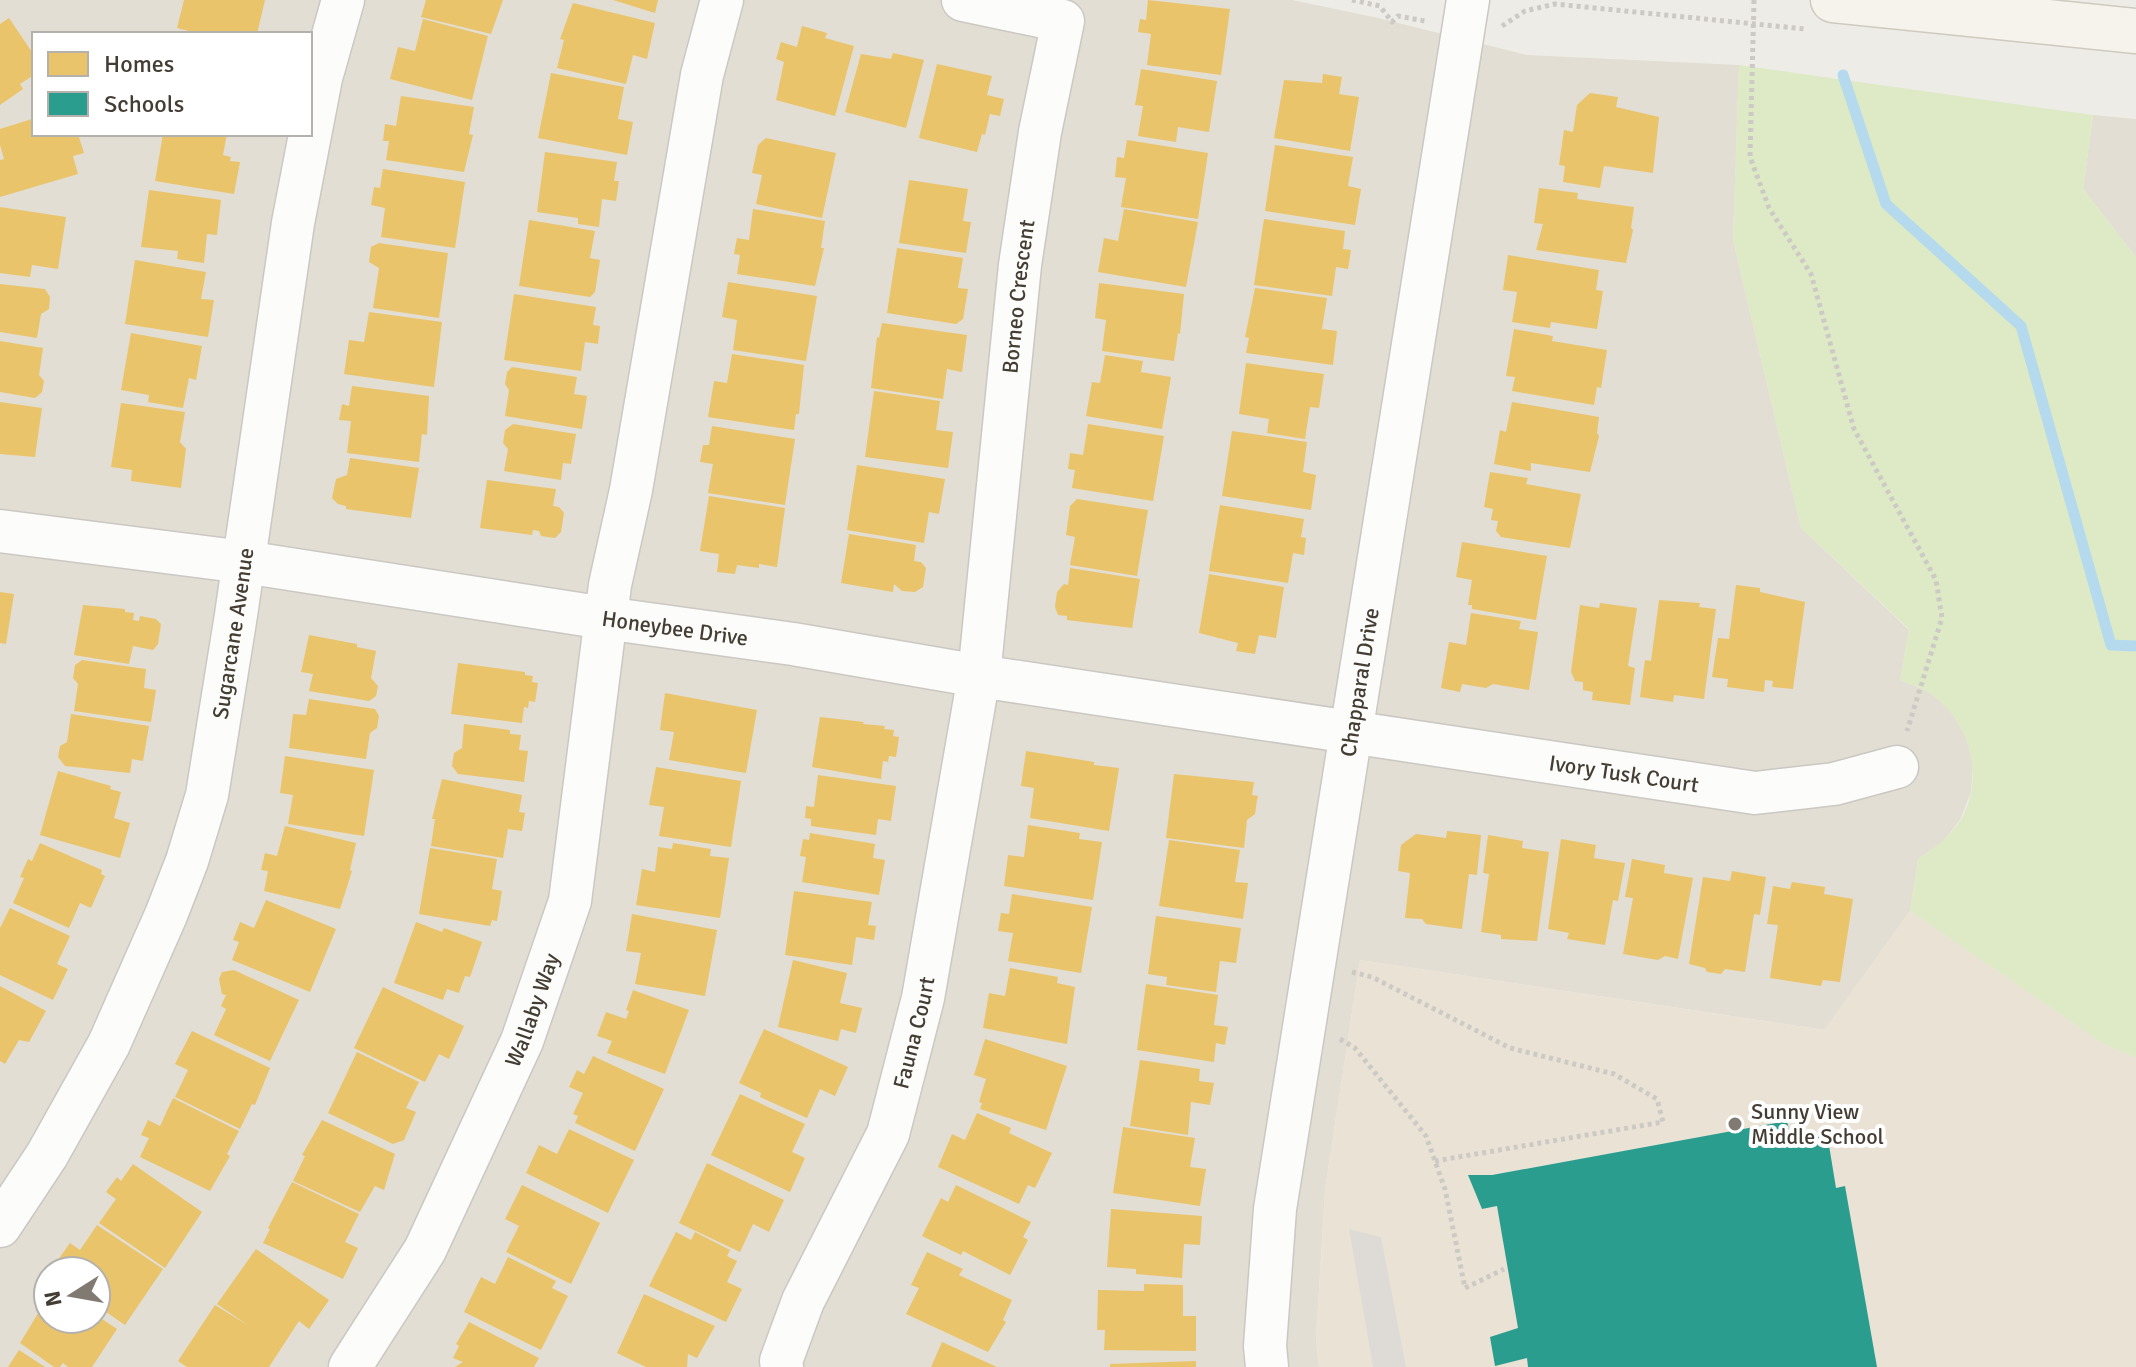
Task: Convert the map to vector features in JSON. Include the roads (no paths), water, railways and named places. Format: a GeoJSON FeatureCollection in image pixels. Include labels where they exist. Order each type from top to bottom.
{"type":"FeatureCollection","features":[{"type":"Feature","properties":{"kind":"main road"},"geometry":{"type":"LineString","coordinates":[[1833,0],[2136,31]]}},
{"type":"Feature","properties":{"kind":"street","name":"Sugarcane Avenue"},"geometry":{"type":"LineString","coordinates":[[312,125],[321,78],[343,0]]}},
{"type":"Feature","properties":{"kind":"street"},"geometry":{"type":"LineString","coordinates":[[605,618],[631,490],[702,75],[722,0]]}},
{"type":"Feature","properties":{"kind":"street","name":"Borneo Crescent"},"geometry":{"type":"LineString","coordinates":[[963,0],[1063,21],[1040,132],[1020,265],[979,676]]}},
{"type":"Feature","properties":{"kind":"street","name":"Chapparal Drive"},"geometry":{"type":"LineString","coordinates":[[1267,1367],[1265,1346],[1275,1209],[1468,0]]}},
{"type":"Feature","properties":{"kind":"street","name":"Sugarcane Avenue"},"geometry":{"type":"LineString","coordinates":[[0,1226],[47,1155],[109,1044],[187,861],[210,781],[293,223],[310,136]]}},
{"type":"Feature","properties":{"kind":"street","name":"Honeybee Drive"},"geometry":{"type":"LineString","coordinates":[[0,531],[244,562],[793,644],[1349,733]]}},
{"type":"Feature","properties":{"kind":"street","name":"Wallaby Way"},"geometry":{"type":"LineString","coordinates":[[350,1367],[425,1250],[522,1041],[570,901],[605,618]]}},
{"type":"Feature","properties":{"kind":"street","name":"Fauna Court"},"geometry":{"type":"LineString","coordinates":[[782,1367],[781,1361],[803,1301],[888,1134],[923,998],[979,676]]}},
{"type":"Feature","properties":{"kind":"street","name":"Ivory Tusk Court"},"geometry":{"type":"LineString","coordinates":[[1349,733],[1755,793],[1834,784],[1897,767]]}},
{"type":"Feature","properties":{"kind":"waterway"},"geometry":{"type":"LineString","coordinates":[[1843,75],[1886,204],[2021,326],[2111,645],[2136,646]]}},
{"type":"Feature","properties":{"kind":"place","name":"Sunny View Middle School"},"geometry":{"type":"Point","coordinates":[1735,1124]}}]}
